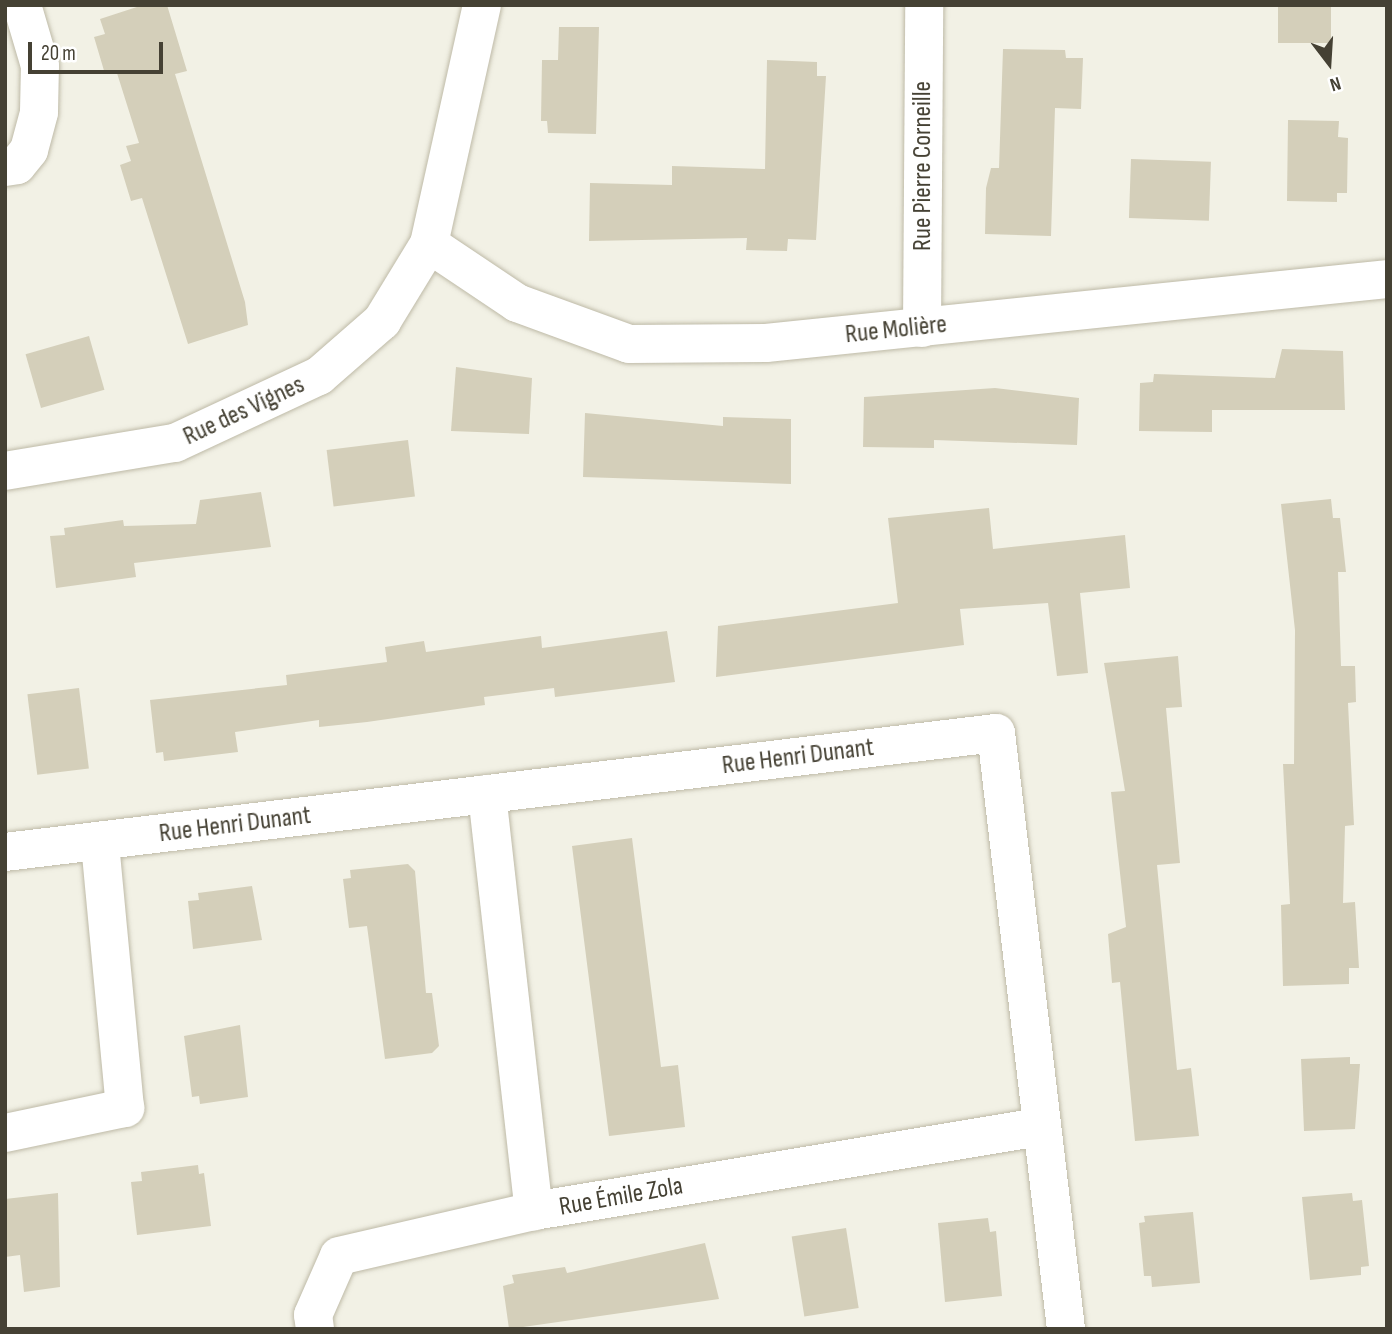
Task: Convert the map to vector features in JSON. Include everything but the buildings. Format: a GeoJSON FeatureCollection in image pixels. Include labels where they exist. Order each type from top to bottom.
{"type":"FeatureCollection","features":[{"type":"Feature","properties":{"kind":"street"},"geometry":{"type":"LineString","coordinates":[[5,167],[17,165],[29,150],[39,112],[40,66],[22,5]]}},
{"type":"Feature","properties":{"kind":"street","name":"Rue des Vignes"},"geometry":{"type":"LineString","coordinates":[[5,471],[175,443],[265,406],[319,376],[382,321],[429,244],[482,5]]}},
{"type":"Feature","properties":{"kind":"street","name":"Rue Pierre Corneille"},"geometry":{"type":"LineString","coordinates":[[922,328],[924,5]]}},
{"type":"Feature","properties":{"kind":"street","name":"Rue Molière"},"geometry":{"type":"LineString","coordinates":[[429,244],[517,303],[629,344],[766,343],[1387,278]]}},
{"type":"Feature","properties":{"kind":"street","name":"Rue Henri Dunant"},"geometry":{"type":"LineString","coordinates":[[5,852],[996,733],[1039,1127],[1066,1329]]}},
{"type":"Feature","properties":{"kind":"street","name":"Rue Émile Zola"},"geometry":{"type":"LineString","coordinates":[[487,794],[534,1211],[1039,1127]]}},
{"type":"Feature","properties":{"kind":"street"},"geometry":{"type":"LineString","coordinates":[[5,1133],[125,1108],[100,842]]}},
{"type":"Feature","properties":{"kind":"street"},"geometry":{"type":"LineString","coordinates":[[315,1329],[313,1315],[339,1256],[534,1211]]}}]}
